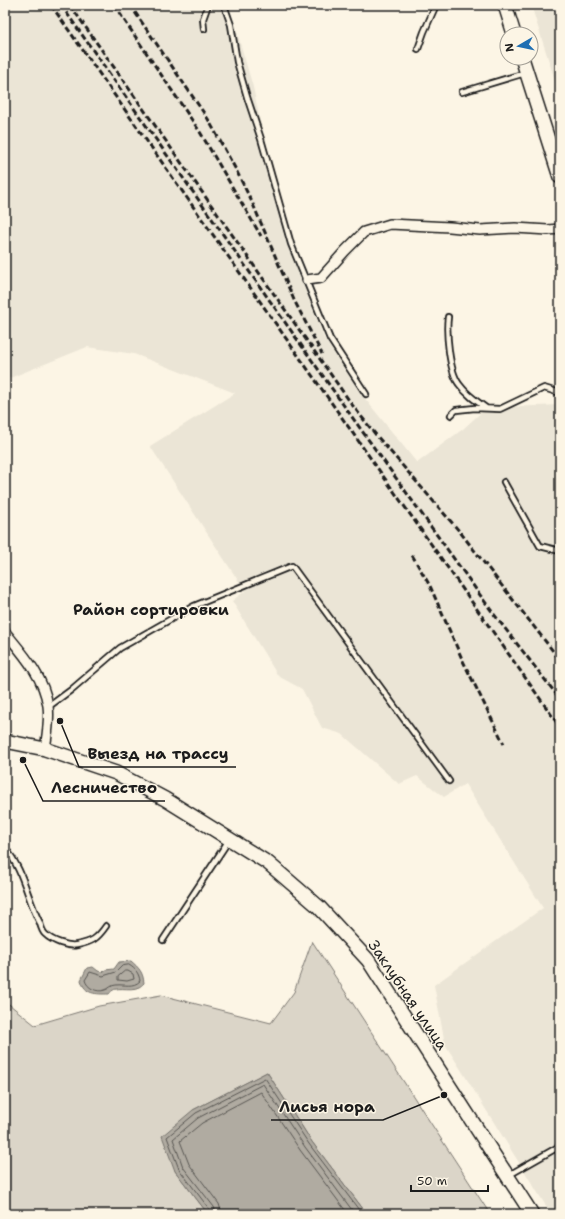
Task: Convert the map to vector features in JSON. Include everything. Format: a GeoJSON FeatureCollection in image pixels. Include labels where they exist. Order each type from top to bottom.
{"type":"FeatureCollection","features":[{"type":"Feature","properties":{"kind":"main road"},"geometry":{"type":"LineString","coordinates":[[505,5],[512,26]]}},
{"type":"Feature","properties":{"kind":"main road"},"geometry":{"type":"LineString","coordinates":[[525,66],[560,177]]}},
{"type":"Feature","properties":{"kind":"main road","name":"Заклубная улица"},"geometry":{"type":"LineString","coordinates":[[5,741],[45,749],[116,773],[165,799],[268,863],[319,907],[368,960],[532,1214]]}},
{"type":"Feature","properties":{"kind":"street"},"geometry":{"type":"LineString","coordinates":[[307,280],[321,278],[345,250],[364,232],[390,224],[480,230],[515,228],[548,230],[560,229]]}},
{"type":"Feature","properties":{"kind":"street"},"geometry":{"type":"LineString","coordinates":[[5,632],[39,676],[46,694],[48,720],[45,749]]}},
{"type":"Feature","properties":{"kind":"lane"},"geometry":{"type":"LineString","coordinates":[[204,30],[203,19],[208,5]]}},
{"type":"Feature","properties":{"kind":"lane"},"geometry":{"type":"LineString","coordinates":[[224,5],[230,25],[237,62],[291,244],[307,280],[330,340],[366,394]]}},
{"type":"Feature","properties":{"kind":"lane"},"geometry":{"type":"LineString","coordinates":[[418,49],[436,5]]}},
{"type":"Feature","properties":{"kind":"lane"},"geometry":{"type":"LineString","coordinates":[[462,92],[527,73]]}},
{"type":"Feature","properties":{"kind":"lane"},"geometry":{"type":"LineString","coordinates":[[448,317],[447,326],[449,357],[457,382],[469,395],[486,408]]}},
{"type":"Feature","properties":{"kind":"lane"},"geometry":{"type":"LineString","coordinates":[[451,415],[456,410],[475,408],[500,409],[544,388],[560,393]]}},
{"type":"Feature","properties":{"kind":"lane"},"geometry":{"type":"LineString","coordinates":[[504,482],[540,546],[560,551]]}},
{"type":"Feature","properties":{"kind":"lane"},"geometry":{"type":"LineString","coordinates":[[48,707],[71,690],[120,648],[194,606],[292,566],[449,781]]}},
{"type":"Feature","properties":{"kind":"lane"},"geometry":{"type":"LineString","coordinates":[[163,940],[230,839]]}},
{"type":"Feature","properties":{"kind":"lane"},"geometry":{"type":"LineString","coordinates":[[5,848],[21,874],[35,915],[46,935],[59,943],[74,946],[90,942],[99,937],[106,926]]}},
{"type":"Feature","properties":{"kind":"lane"},"geometry":{"type":"LineString","coordinates":[[508,1176],[560,1146]]}},
{"type":"Feature","properties":{"kind":"shaded area"},"geometry":{"type":"Polygon","coordinates":[[[5,5],[229,5],[253,87],[284,236],[324,338],[358,390],[417,463],[463,429],[486,408],[560,405],[560,1214],[551,1214],[445,1044],[434,985],[543,908],[465,784],[444,797],[417,776],[399,784],[342,734],[322,728],[302,689],[278,676],[232,601],[245,591],[150,446],[235,393],[134,354],[87,347],[5,380],[5,5]]]}},
{"type":"Feature","properties":{"kind":"shaded area"},"geometry":{"type":"Polygon","coordinates":[[[531,5],[560,5],[560,96],[539,26],[538,26],[531,5]]]}},
{"type":"Feature","properties":{"kind":"shaded area"},"geometry":{"type":"Polygon","coordinates":[[[312,941],[490,1214],[367,1214],[312,1142],[267,1072],[193,1110],[175,1171],[208,1214],[5,1214],[5,1001],[35,1025],[99,1006],[161,995],[271,1023],[294,992],[312,941]]]}},
{"type":"Feature","properties":{"kind":"water"},"geometry":{"type":"Polygon","coordinates":[[[131,961],[143,976],[144,983],[139,987],[131,989],[115,989],[109,994],[92,993],[85,989],[81,980],[87,968],[93,967],[98,971],[103,972],[105,970],[114,969],[119,962],[131,961]]]}},
{"type":"Feature","properties":{"kind":"water"},"geometry":{"type":"Polygon","coordinates":[[[267,1072],[312,1142],[367,1214],[208,1214],[175,1171],[162,1136],[193,1110],[267,1072]]]}},
{"type":"Feature","properties":{"kind":"railway"},"geometry":{"type":"LineString","coordinates":[[51,5],[560,727]]}},
{"type":"Feature","properties":{"kind":"railway"},"geometry":{"type":"LineString","coordinates":[[61,5],[347,410],[493,613],[560,699]]}},
{"type":"Feature","properties":{"kind":"railway"},"geometry":{"type":"LineString","coordinates":[[70,5],[353,406],[376,435],[460,532],[560,660]]}},
{"type":"Feature","properties":{"kind":"railway"},"geometry":{"type":"LineString","coordinates":[[114,5],[200,132],[261,236]]}},
{"type":"Feature","properties":{"kind":"railway"},"geometry":{"type":"LineString","coordinates":[[130,5],[208,119],[235,168],[252,202],[294,300],[322,354]]}},
{"type":"Feature","properties":{"kind":"railway"},"geometry":{"type":"LineString","coordinates":[[412,555],[430,586],[463,661],[504,744]]}},
{"type":"Feature","properties":{"kind":"place","name":"Выезд на трассу"},"geometry":{"type":"Point","coordinates":[60,721]}},
{"type":"Feature","properties":{"kind":"place","name":"Лесничество"},"geometry":{"type":"Point","coordinates":[23,760]}},
{"type":"Feature","properties":{"kind":"place","name":"Лисья нора"},"geometry":{"type":"Point","coordinates":[444,1095]}},
{"type":"Feature","properties":{"kind":"district","name":"Район сортировки"},"geometry":{"type":"Point","coordinates":[151,609]}}]}
